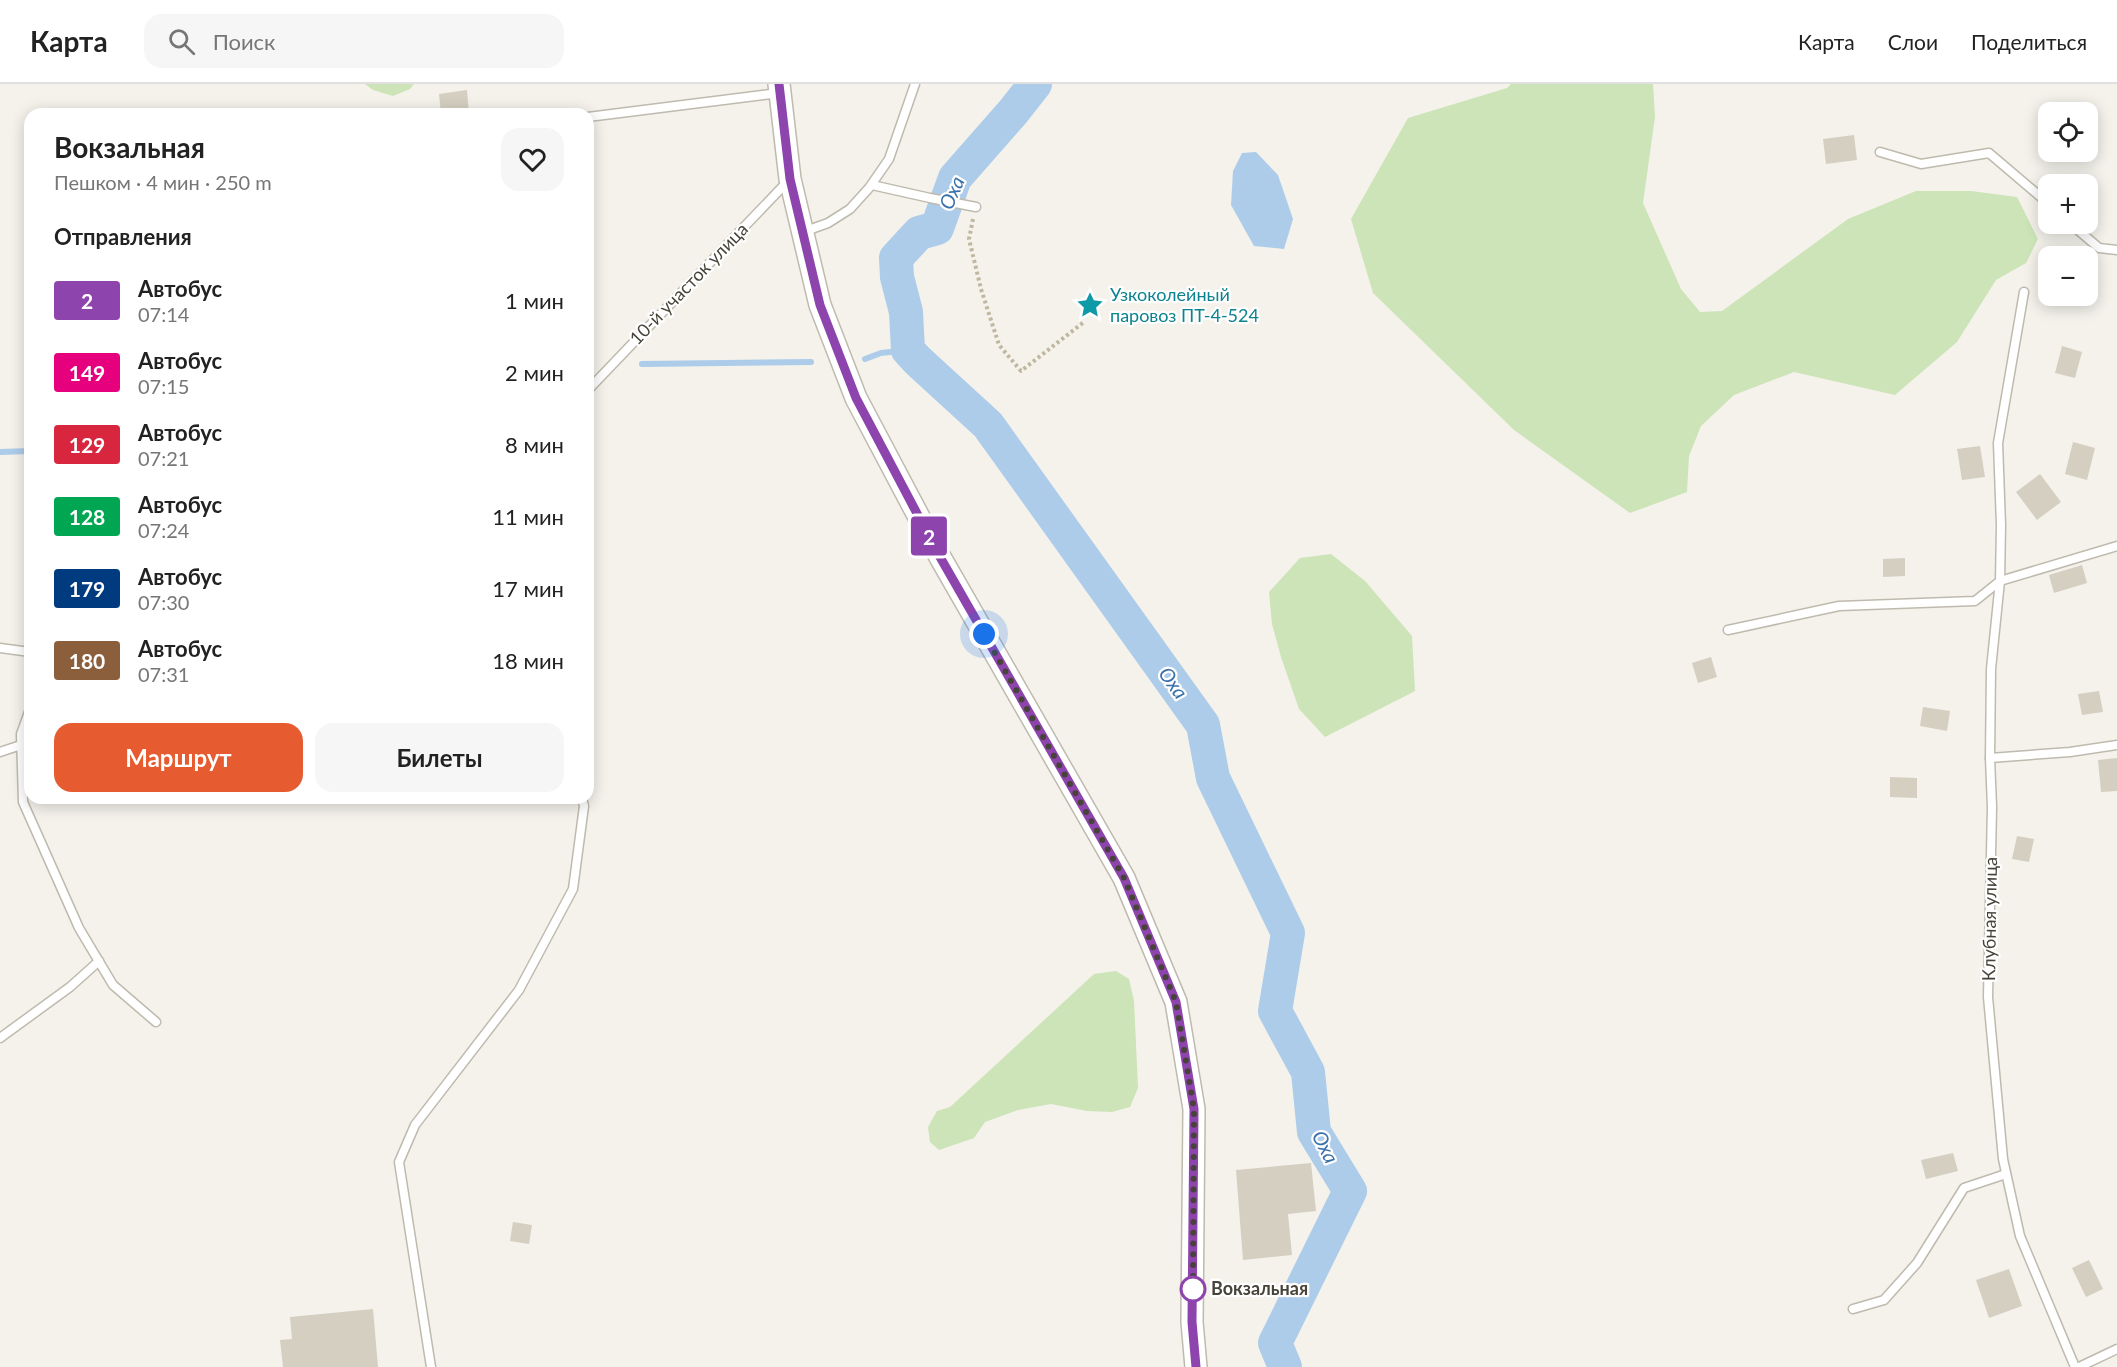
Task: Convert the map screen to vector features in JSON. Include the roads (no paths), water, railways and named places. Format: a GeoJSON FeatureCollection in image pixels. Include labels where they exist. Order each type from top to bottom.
{"type":"FeatureCollection","features":[{"type":"Feature","properties":{"kind":"street"},"geometry":{"type":"LineString","coordinates":[[779,89],[790,179],[820,305],[856,398],[940,557],[1124,878],[1176,1002],[1194,1109],[1192,1322],[1196,1367]]}},
{"type":"Feature","properties":{"kind":"lane"},"geometry":{"type":"LineString","coordinates":[[802,232],[828,224],[850,208],[872,185],[889,159],[915,84]]}},
{"type":"Feature","properties":{"kind":"lane"},"geometry":{"type":"LineString","coordinates":[[594,116],[779,89]]}},
{"type":"Feature","properties":{"kind":"lane"},"geometry":{"type":"LineString","coordinates":[[1880,152],[1921,164],[1989,153],[2038,195]]}},
{"type":"Feature","properties":{"kind":"lane","name":"10-й участок улица"},"geometry":{"type":"LineString","coordinates":[[594,384],[790,179]]}},
{"type":"Feature","properties":{"kind":"lane"},"geometry":{"type":"LineString","coordinates":[[872,185],[976,207]]}},
{"type":"Feature","properties":{"kind":"lane"},"geometry":{"type":"LineString","coordinates":[[2083,234],[2099,248],[2117,250]]}},
{"type":"Feature","properties":{"kind":"lane","name":"Клубная улица"},"geometry":{"type":"LineString","coordinates":[[2024,292],[1998,443],[2001,525],[2000,581],[1990,669],[1992,807],[1989,997],[2003,1159],[2020,1236],[2077,1367]]}},
{"type":"Feature","properties":{"kind":"lane"},"geometry":{"type":"LineString","coordinates":[[1728,630],[1839,606],[1975,601],[2000,581],[2117,546]]}},
{"type":"Feature","properties":{"kind":"lane"},"geometry":{"type":"LineString","coordinates":[[0,648],[24,651]]}},
{"type":"Feature","properties":{"kind":"lane"},"geometry":{"type":"LineString","coordinates":[[24,726],[21,734],[23,802],[79,928],[113,986],[156,1022]]}},
{"type":"Feature","properties":{"kind":"lane"},"geometry":{"type":"LineString","coordinates":[[0,752],[21,745]]}},
{"type":"Feature","properties":{"kind":"lane"},"geometry":{"type":"LineString","coordinates":[[1990,758],[2070,753],[2117,745]]}},
{"type":"Feature","properties":{"kind":"lane"},"geometry":{"type":"LineString","coordinates":[[431,1367],[399,1162],[415,1125],[519,990],[573,889],[584,804]]}},
{"type":"Feature","properties":{"kind":"lane"},"geometry":{"type":"LineString","coordinates":[[0,1038],[70,987],[99,961]]}},
{"type":"Feature","properties":{"kind":"lane"},"geometry":{"type":"LineString","coordinates":[[1853,1309],[1884,1300],[1917,1263],[1965,1188],[2006,1174]]}},
{"type":"Feature","properties":{"kind":"lane"},"geometry":{"type":"LineString","coordinates":[[2077,1367],[2117,1349]]}},
{"type":"Feature","properties":{"kind":"water"},"geometry":{"type":"Polygon","coordinates":[[[1256,152],[1278,175],[1293,219],[1284,249],[1254,246],[1231,205],[1233,171],[1242,153],[1256,152]]]}},
{"type":"Feature","properties":{"kind":"waterway","name":"Оха"},"geometry":{"type":"LineString","coordinates":[[1035,84],[955,178],[937,228],[919,233],[896,258],[897,277],[906,312],[908,350],[988,425],[1203,725],[1213,778],[1288,933],[1275,1011],[1308,1072],[1314,1132],[1350,1191],[1275,1343],[1285,1367]]}},
{"type":"Feature","properties":{"kind":"waterway"},"geometry":{"type":"LineString","coordinates":[[865,359],[881,353],[908,350]]}},
{"type":"Feature","properties":{"kind":"waterway"},"geometry":{"type":"LineString","coordinates":[[642,364],[811,362]]}},
{"type":"Feature","properties":{"kind":"waterway"},"geometry":{"type":"LineString","coordinates":[[0,452],[24,451]]}},
{"type":"Feature","properties":{"kind":"place","name":"Узкоколейный паровоз ПТ-4-524"},"geometry":{"type":"Point","coordinates":[1090,305]}},
{"type":"Feature","properties":{"kind":"place","name":"Вокзальная"},"geometry":{"type":"Point","coordinates":[1193,1289]}}]}
